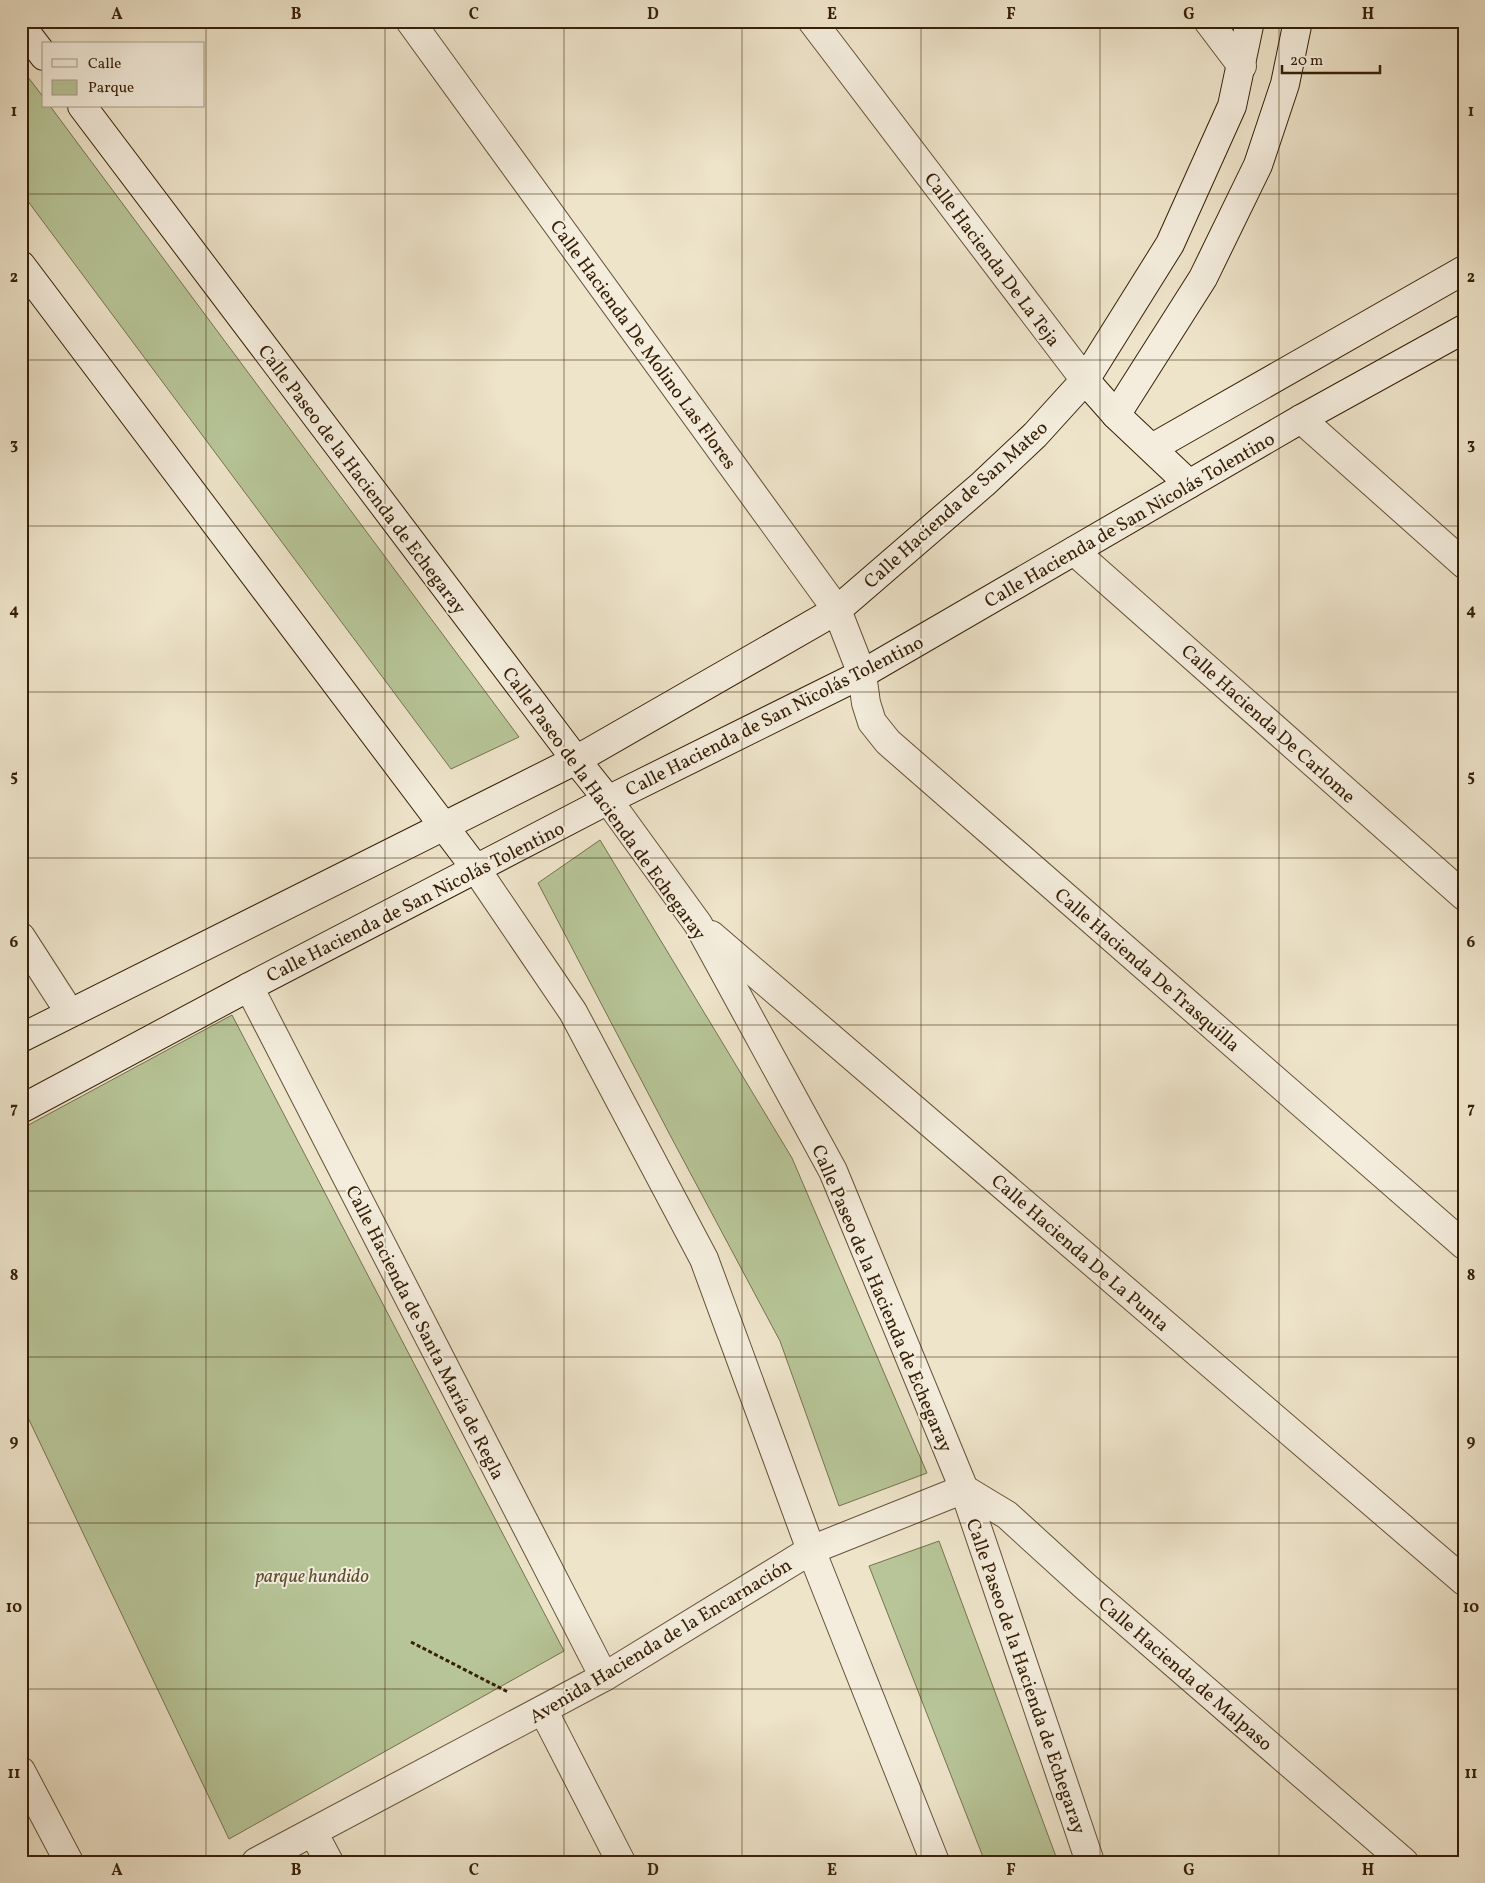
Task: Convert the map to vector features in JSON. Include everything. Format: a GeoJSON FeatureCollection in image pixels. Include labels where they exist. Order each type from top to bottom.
{"type":"FeatureCollection","features":[{"type":"Feature","properties":{"kind":"street","name":"Calle Hacienda De Molino Las Flores"},"geometry":{"type":"LineString","coordinates":[[410,21],[837,610],[862,674]]}},
{"type":"Feature","properties":{"kind":"street","name":"Calle Hacienda De La Teja"},"geometry":{"type":"LineString","coordinates":[[812,21],[1085,380],[1116,414],[1189,484]]}},
{"type":"Feature","properties":{"kind":"street"},"geometry":{"type":"LineString","coordinates":[[1208,21],[1242,66]]}},
{"type":"Feature","properties":{"kind":"street","name":"Calle Hacienda de San Mateo"},"geometry":{"type":"LineString","coordinates":[[837,610],[983,484],[1035,436],[1085,380],[1170,244],[1232,106],[1250,21]]}},
{"type":"Feature","properties":{"kind":"street"},"geometry":{"type":"LineString","coordinates":[[1116,414],[1203,278],[1258,165],[1285,84],[1298,21]]}},
{"type":"Feature","properties":{"kind":"street"},"geometry":{"type":"LineString","coordinates":[[21,26],[42,53]]}},
{"type":"Feature","properties":{"kind":"street","name":"Calle Paseo de la Hacienda de Echegaray"},"geometry":{"type":"LineString","coordinates":[[84,108],[608,800],[698,924],[833,1171],[964,1489],[1090,1862]]}},
{"type":"Feature","properties":{"kind":"street"},"geometry":{"type":"LineString","coordinates":[[21,264],[476,869],[572,1012],[704,1260],[811,1550],[935,1862]]}},
{"type":"Feature","properties":{"kind":"street"},"geometry":{"type":"LineString","coordinates":[[1152,448],[1464,270]]}},
{"type":"Feature","properties":{"kind":"street","name":"Calle Hacienda de San Nicolás Tolentino"},"geometry":{"type":"LineString","coordinates":[[21,1109],[249,987],[608,800],[862,674],[1301,419],[1464,329]]}},
{"type":"Feature","properties":{"kind":"street"},"geometry":{"type":"LineString","coordinates":[[1301,419],[1464,564]]}},
{"type":"Feature","properties":{"kind":"street","name":"Calle Hacienda De Carlome"},"geometry":{"type":"LineString","coordinates":[[1074,551],[1464,896]]}},
{"type":"Feature","properties":{"kind":"street"},"geometry":{"type":"LineString","coordinates":[[21,1038],[576,760],[837,610]]}},
{"type":"Feature","properties":{"kind":"street","name":"Calle Hacienda De Trasquilla"},"geometry":{"type":"LineString","coordinates":[[862,674],[866,703],[872,722],[888,742],[1464,1244]]}},
{"type":"Feature","properties":{"kind":"street","name":"Calle Hacienda De La Punta"},"geometry":{"type":"LineString","coordinates":[[698,924],[1464,1581]]}},
{"type":"Feature","properties":{"kind":"street"},"geometry":{"type":"LineString","coordinates":[[21,937],[70,1013]]}},
{"type":"Feature","properties":{"kind":"street","name":"Calle Hacienda de Santa María de Regla"},"geometry":{"type":"LineString","coordinates":[[249,987],[604,1678]]}},
{"type":"Feature","properties":{"kind":"street","name":"Avenida Hacienda de la Encarnación"},"geometry":{"type":"LineString","coordinates":[[256,1862],[604,1678],[811,1550],[964,1489]]}},
{"type":"Feature","properties":{"kind":"street","name":"Calle Hacienda de Malpaso"},"geometry":{"type":"LineString","coordinates":[[964,1489],[1007,1515],[1086,1587],[1404,1862]]}},
{"type":"Feature","properties":{"kind":"street"},"geometry":{"type":"LineString","coordinates":[[542,1710],[621,1862]]}},
{"type":"Feature","properties":{"kind":"street"},"geometry":{"type":"LineString","coordinates":[[21,1771],[69,1862]]}},
{"type":"Feature","properties":{"kind":"street"},"geometry":{"type":"LineString","coordinates":[[313,1832],[329,1862]]}},
{"type":"Feature","properties":{"kind":"path"},"geometry":{"type":"LineString","coordinates":[[411,1642],[542,1710]]}},
{"type":"Feature","properties":{"kind":"green space"},"geometry":{"type":"Polygon","coordinates":[[[21,68],[42,95],[42,108],[51,108],[519,737],[451,769],[21,192],[21,68]]]}},
{"type":"Feature","properties":{"kind":"green space"},"geometry":{"type":"Polygon","coordinates":[[[600,840],[792,1158],[927,1473],[839,1506],[780,1341],[538,883],[600,840]]]}},
{"type":"Feature","properties":{"kind":"green space","name":"parque hundido"},"geometry":{"type":"Polygon","coordinates":[[[232,1015],[564,1651],[229,1839],[21,1403],[21,1129],[232,1015]]]}},
{"type":"Feature","properties":{"kind":"green space"},"geometry":{"type":"Polygon","coordinates":[[[939,1541],[1058,1862],[985,1862],[869,1566],[939,1541]]]}}]}
